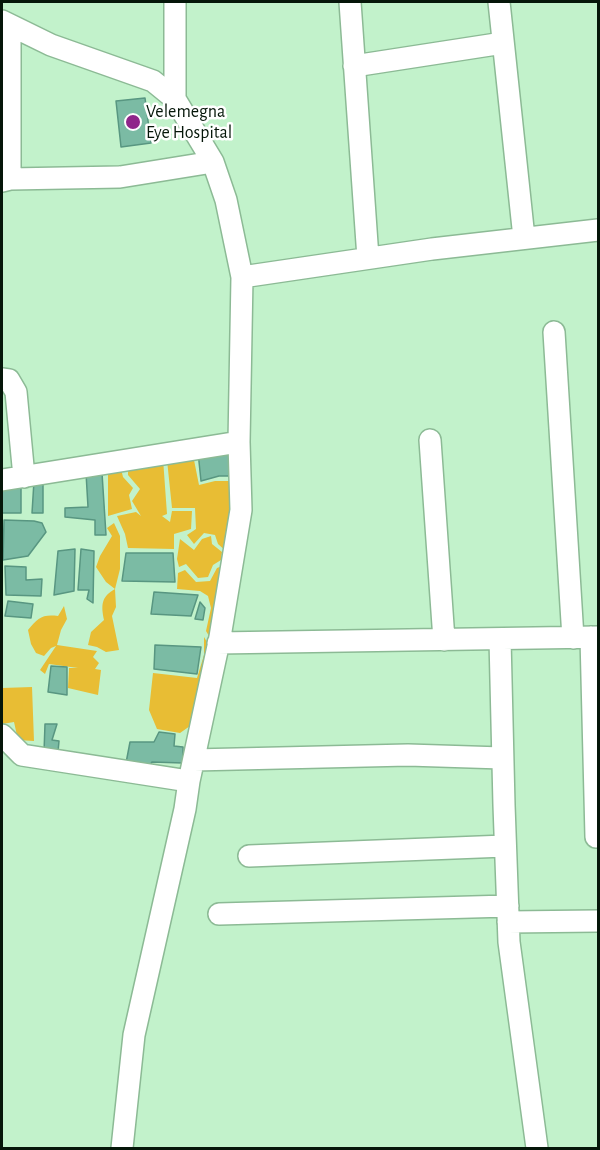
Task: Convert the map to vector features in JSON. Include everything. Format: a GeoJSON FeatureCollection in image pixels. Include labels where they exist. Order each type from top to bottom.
{"type":"FeatureCollection","features":[{"type":"Feature","properties":{"kind":"street"},"geometry":{"type":"LineString","coordinates":[[175,2],[175,99]]}},
{"type":"Feature","properties":{"kind":"street"},"geometry":{"type":"LineString","coordinates":[[350,2],[368,258]]}},
{"type":"Feature","properties":{"kind":"street"},"geometry":{"type":"LineString","coordinates":[[499,2],[524,238]]}},
{"type":"Feature","properties":{"kind":"street"},"geometry":{"type":"LineString","coordinates":[[122,1149],[134,1035],[186,809],[189,781],[219,643],[241,510],[239,442],[242,277],[226,200],[213,162],[175,99],[153,81],[51,45],[6,23],[6,180],[120,177],[213,162]]}},
{"type":"Feature","properties":{"kind":"street"},"geometry":{"type":"LineString","coordinates":[[354,66],[503,43]]}},
{"type":"Feature","properties":{"kind":"street"},"geometry":{"type":"LineString","coordinates":[[242,277],[432,249],[598,230]]}},
{"type":"Feature","properties":{"kind":"street"},"geometry":{"type":"LineString","coordinates":[[554,332],[588,637],[596,837]]}},
{"type":"Feature","properties":{"kind":"street"},"geometry":{"type":"LineString","coordinates":[[2,379],[9,380],[16,392],[24,477]]}},
{"type":"Feature","properties":{"kind":"street"},"geometry":{"type":"LineString","coordinates":[[430,440],[444,640]]}},
{"type":"Feature","properties":{"kind":"street"},"geometry":{"type":"LineString","coordinates":[[2,480],[239,442]]}},
{"type":"Feature","properties":{"kind":"street"},"geometry":{"type":"LineString","coordinates":[[219,643],[588,637]]}},
{"type":"Feature","properties":{"kind":"street"},"geometry":{"type":"LineString","coordinates":[[500,639],[508,914],[537,1149]]}},
{"type":"Feature","properties":{"kind":"street"},"geometry":{"type":"LineString","coordinates":[[2,735],[22,755],[189,781]]}},
{"type":"Feature","properties":{"kind":"street"},"geometry":{"type":"LineString","coordinates":[[194,760],[408,755],[502,758]]}},
{"type":"Feature","properties":{"kind":"street"},"geometry":{"type":"LineString","coordinates":[[249,856],[505,846]]}},
{"type":"Feature","properties":{"kind":"street"},"geometry":{"type":"LineString","coordinates":[[219,914],[508,914],[598,921]]}},
{"type":"Feature","properties":{"kind":"shaded area"},"geometry":{"type":"Polygon","coordinates":[[[162,445],[167,514],[162,516],[170,522],[172,511],[192,511],[191,529],[174,534],[174,549],[128,548],[117,516],[136,512],[141,516],[132,501],[140,489],[128,475],[128,448],[143,450],[162,445]]]}},
{"type":"Feature","properties":{"kind":"shaded area"},"geometry":{"type":"Polygon","coordinates":[[[193,455],[199,485],[215,481],[230,481],[235,518],[212,641],[206,631],[211,608],[208,596],[200,591],[177,589],[178,573],[185,570],[196,582],[210,581],[217,568],[225,565],[227,552],[218,544],[215,535],[204,533],[194,544],[187,535],[196,529],[195,508],[172,508],[167,460],[193,455]]]}},
{"type":"Feature","properties":{"kind":"shaded area"},"geometry":{"type":"Polygon","coordinates":[[[108,469],[121,469],[123,477],[133,488],[129,495],[132,509],[108,516],[108,469]]]}},
{"type":"Feature","properties":{"kind":"shaded area"},"geometry":{"type":"Polygon","coordinates":[[[114,523],[120,536],[120,569],[115,589],[106,582],[96,567],[112,536],[107,528],[114,523]]]}},
{"type":"Feature","properties":{"kind":"shaded area"},"geometry":{"type":"Polygon","coordinates":[[[211,536],[212,544],[222,552],[221,560],[213,565],[208,577],[198,578],[186,564],[179,567],[177,559],[180,539],[194,550],[202,539],[211,536]]]}},
{"type":"Feature","properties":{"kind":"shaded area"},"geometry":{"type":"Polygon","coordinates":[[[115,589],[116,607],[112,616],[119,650],[106,652],[88,645],[91,632],[104,620],[102,606],[105,598],[115,589]]]}},
{"type":"Feature","properties":{"kind":"shaded area"},"geometry":{"type":"Polygon","coordinates":[[[64,606],[67,619],[57,645],[97,651],[93,657],[99,663],[95,669],[101,670],[98,695],[68,688],[69,668],[78,668],[49,664],[45,674],[40,670],[56,646],[44,656],[36,653],[28,630],[41,618],[58,616],[64,606]]]}},
{"type":"Feature","properties":{"kind":"shaded area"},"geometry":{"type":"Polygon","coordinates":[[[204,637],[210,647],[190,726],[180,733],[157,729],[149,710],[153,673],[197,678],[204,655],[204,637]]]}},
{"type":"Feature","properties":{"kind":"shaded area"},"geometry":{"type":"Polygon","coordinates":[[[32,687],[34,741],[18,740],[14,722],[2,724],[2,688],[32,687]]]}},
{"type":"Feature","properties":{"kind":"building","name":"Velemegna Eye Hospital"},"geometry":{"type":"Polygon","coordinates":[[[145,98],[151,143],[121,147],[116,101],[145,98]]]}},
{"type":"Feature","properties":{"kind":"building"},"geometry":{"type":"Polygon","coordinates":[[[233,450],[234,476],[219,476],[201,481],[198,452],[233,450]]]}},
{"type":"Feature","properties":{"kind":"building"},"geometry":{"type":"Polygon","coordinates":[[[86,473],[102,473],[106,535],[95,535],[95,520],[65,517],[65,508],[88,507],[86,473]]]}},
{"type":"Feature","properties":{"kind":"building"},"geometry":{"type":"Polygon","coordinates":[[[34,481],[43,481],[43,513],[32,513],[34,481]]]}},
{"type":"Feature","properties":{"kind":"building"},"geometry":{"type":"Polygon","coordinates":[[[21,483],[21,513],[2,513],[2,485],[21,483]]]}},
{"type":"Feature","properties":{"kind":"building"},"geometry":{"type":"Polygon","coordinates":[[[4,520],[42,523],[46,532],[28,556],[3,560],[4,520]]]}},
{"type":"Feature","properties":{"kind":"building"},"geometry":{"type":"Polygon","coordinates":[[[75,549],[74,591],[54,595],[58,551],[75,549]]]}},
{"type":"Feature","properties":{"kind":"building"},"geometry":{"type":"Polygon","coordinates":[[[81,549],[94,551],[93,603],[87,599],[89,590],[78,590],[81,549]]]}},
{"type":"Feature","properties":{"kind":"building"},"geometry":{"type":"Polygon","coordinates":[[[126,553],[173,553],[175,582],[122,581],[126,553]]]}},
{"type":"Feature","properties":{"kind":"building"},"geometry":{"type":"Polygon","coordinates":[[[5,566],[26,567],[26,580],[42,579],[41,596],[6,595],[5,566]]]}},
{"type":"Feature","properties":{"kind":"building"},"geometry":{"type":"Polygon","coordinates":[[[154,592],[198,595],[191,616],[151,614],[154,592]]]}},
{"type":"Feature","properties":{"kind":"building"},"geometry":{"type":"Polygon","coordinates":[[[8,601],[33,604],[31,618],[5,616],[8,601]]]}},
{"type":"Feature","properties":{"kind":"building"},"geometry":{"type":"Polygon","coordinates":[[[200,602],[205,608],[203,620],[195,619],[200,602]]]}},
{"type":"Feature","properties":{"kind":"building"},"geometry":{"type":"Polygon","coordinates":[[[155,645],[201,647],[197,674],[154,669],[155,645]]]}},
{"type":"Feature","properties":{"kind":"building"},"geometry":{"type":"Polygon","coordinates":[[[51,666],[67,667],[67,695],[48,692],[51,666]]]}},
{"type":"Feature","properties":{"kind":"building"},"geometry":{"type":"Polygon","coordinates":[[[45,724],[57,724],[52,740],[59,741],[58,752],[44,752],[45,724]]]}},
{"type":"Feature","properties":{"kind":"building"},"geometry":{"type":"Polygon","coordinates":[[[159,732],[175,734],[174,746],[183,747],[183,763],[152,762],[148,768],[126,763],[130,742],[154,742],[159,732]]]}},
{"type":"Feature","properties":{"kind":"place","name":"Velemegna Eye Hospital"},"geometry":{"type":"Point","coordinates":[133,122]}}]}
